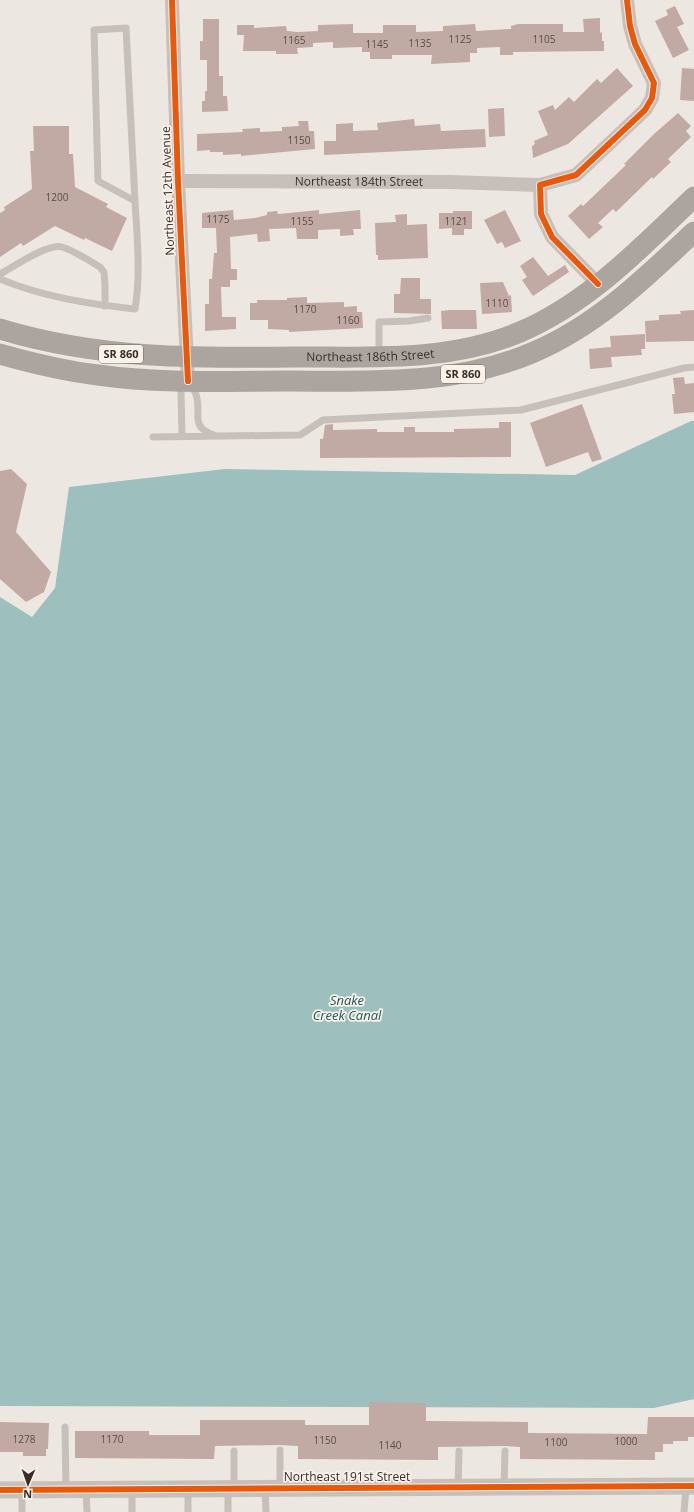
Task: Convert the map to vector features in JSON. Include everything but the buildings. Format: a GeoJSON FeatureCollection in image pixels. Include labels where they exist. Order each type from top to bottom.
{"type":"FeatureCollection","features":[{"type":"Feature","properties":{"kind":"main road","name":"Northeast 186th Street"},"geometry":{"type":"LineString","coordinates":[[0,329],[82,348],[134,355],[186,357],[379,357],[436,354],[504,338],[520,332],[560,312],[598,284],[642,247],[694,197]]}},
{"type":"Feature","properties":{"kind":"main road","name":"Northeast 186th Street"},"geometry":{"type":"LineString","coordinates":[[0,354],[42,365],[99,376],[188,381],[404,381],[460,375],[496,366],[533,352],[585,325],[630,291],[694,232]]}},
{"type":"Feature","properties":{"kind":"street","name":"Northeast 12th Avenue"},"geometry":{"type":"LineString","coordinates":[[172,0],[178,181],[188,381]]}},
{"type":"Feature","properties":{"kind":"street","name":"Northeast 184th Street"},"geometry":{"type":"LineString","coordinates":[[178,181],[450,182],[540,185],[576,175],[645,110],[652,98],[654,83],[635,44],[630,26],[627,0]]}},
{"type":"Feature","properties":{"kind":"street"},"geometry":{"type":"LineString","coordinates":[[540,185],[541,214],[552,237],[598,284]]}},
{"type":"Feature","properties":{"kind":"street","name":"Northeast 191st Street"},"geometry":{"type":"LineString","coordinates":[[0,1490],[690,1486]]}},
{"type":"Feature","properties":{"kind":"lane"},"geometry":{"type":"LineString","coordinates":[[0,279],[21,288],[90,304],[135,309],[138,295],[135,201],[126,28],[94,30],[98,181],[135,201]]}},
{"type":"Feature","properties":{"kind":"lane"},"geometry":{"type":"LineString","coordinates":[[0,274],[40,252],[53,247],[60,247],[100,267],[104,272],[105,306]]}},
{"type":"Feature","properties":{"kind":"lane"},"geometry":{"type":"LineString","coordinates":[[379,357],[379,322],[409,321],[428,318]]}},
{"type":"Feature","properties":{"kind":"lane"},"geometry":{"type":"LineString","coordinates":[[153,437],[300,435],[323,420],[521,410],[684,368],[694,367]]}},
{"type":"Feature","properties":{"kind":"lane"},"geometry":{"type":"LineString","coordinates":[[182,437],[181,391],[188,381],[195,392],[198,424],[205,432],[220,437]]}},
{"type":"Feature","properties":{"kind":"lane"},"geometry":{"type":"LineString","coordinates":[[65,1428],[66,1490]]}},
{"type":"Feature","properties":{"kind":"lane"},"geometry":{"type":"LineString","coordinates":[[266,1512],[273,1489],[280,1450]]}},
{"type":"Feature","properties":{"kind":"lane"},"geometry":{"type":"LineString","coordinates":[[504,1488],[505,1450]]}},
{"type":"Feature","properties":{"kind":"lane"},"geometry":{"type":"LineString","coordinates":[[228,1512],[234,1451]]}},
{"type":"Feature","properties":{"kind":"lane"},"geometry":{"type":"LineString","coordinates":[[458,1488],[459,1451]]}},
{"type":"Feature","properties":{"kind":"lane"},"geometry":{"type":"LineString","coordinates":[[684,1512],[690,1486]]}},
{"type":"Feature","properties":{"kind":"lane"},"geometry":{"type":"LineString","coordinates":[[188,1489],[188,1512]]}},
{"type":"Feature","properties":{"kind":"lane"},"geometry":{"type":"LineString","coordinates":[[22,1490],[22,1512]]}},
{"type":"Feature","properties":{"kind":"lane"},"geometry":{"type":"LineString","coordinates":[[86,1490],[87,1512]]}},
{"type":"Feature","properties":{"kind":"lane"},"geometry":{"type":"LineString","coordinates":[[132,1490],[132,1512]]}},
{"type":"Feature","properties":{"kind":"water","name":"Snake Creek Canal"},"geometry":{"type":"Polygon","coordinates":[[[691,421],[694,421],[694,1399],[654,1408],[0,1406],[0,597],[32,617],[55,588],[69,487],[225,469],[575,475],[691,421]]]}},
{"type":"Feature","properties":{"kind":"cycle path"},"geometry":{"type":"LineString","coordinates":[[172,0],[178,181],[188,381]]}},
{"type":"Feature","properties":{"kind":"cycle path"},"geometry":{"type":"LineString","coordinates":[[598,284],[552,237],[541,214],[540,185],[576,175],[645,110],[652,98],[654,83],[635,44],[630,26],[627,0]]}},
{"type":"Feature","properties":{"kind":"cycle path"},"geometry":{"type":"LineString","coordinates":[[0,1490],[694,1486]]}}]}
